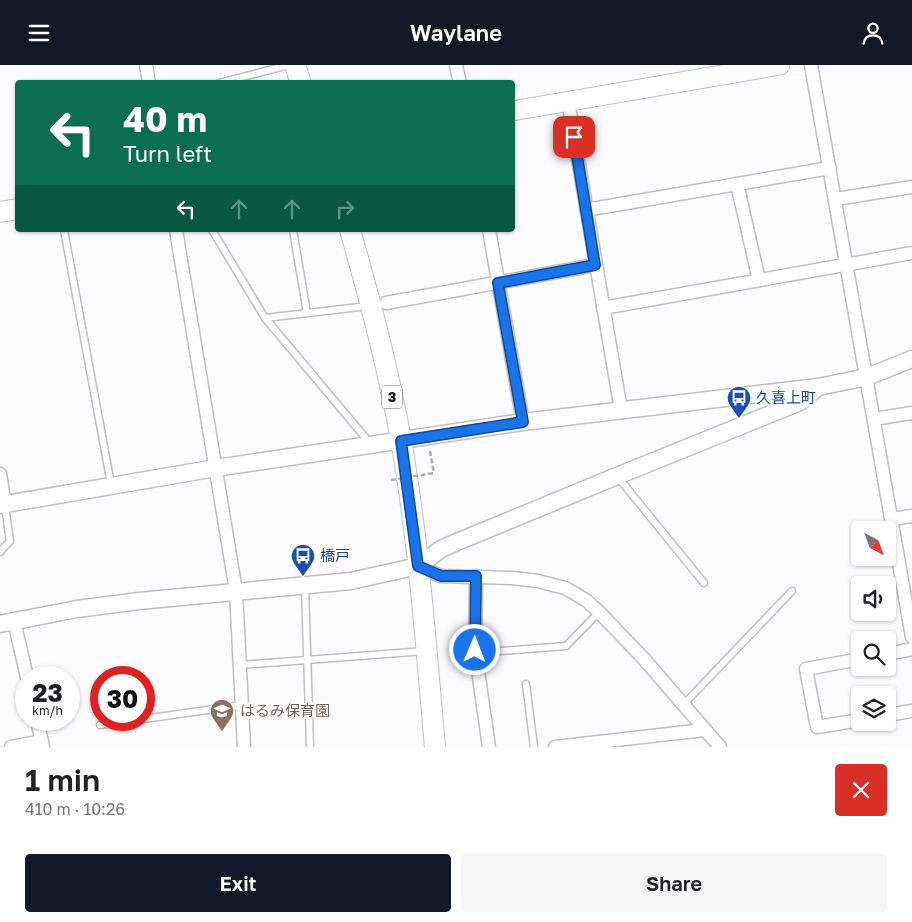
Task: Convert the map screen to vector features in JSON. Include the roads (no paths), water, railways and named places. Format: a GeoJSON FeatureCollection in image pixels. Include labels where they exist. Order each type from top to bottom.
{"type":"FeatureCollection","features":[{"type":"Feature","properties":{"kind":"main road"},"geometry":{"type":"LineString","coordinates":[[295,65],[300,80]]}},
{"type":"Feature","properties":{"kind":"main road"},"geometry":{"type":"LineString","coordinates":[[309,65],[315,80]]}},
{"type":"Feature","properties":{"kind":"main road"},"geometry":{"type":"LineString","coordinates":[[515,110],[728,69],[780,65]]}},
{"type":"Feature","properties":{"kind":"main road"},"geometry":{"type":"LineString","coordinates":[[0,212],[15,210]]}},
{"type":"Feature","properties":{"kind":"main road","name":"3"},"geometry":{"type":"LineString","coordinates":[[351,232],[379,304],[402,372],[415,444],[426,565],[448,747]]}},
{"type":"Feature","properties":{"kind":"main road","name":"3"},"geometry":{"type":"LineString","coordinates":[[365,232],[379,304]]}},
{"type":"Feature","properties":{"kind":"main road","name":"3"},"geometry":{"type":"LineString","coordinates":[[426,565],[426,651],[435,747]]}},
{"type":"Feature","properties":{"kind":"street"},"geometry":{"type":"LineString","coordinates":[[146,65],[148,80]]}},
{"type":"Feature","properties":{"kind":"street"},"geometry":{"type":"LineString","coordinates":[[456,65],[459,80]]}},
{"type":"Feature","properties":{"kind":"street"},"geometry":{"type":"LineString","coordinates":[[812,65],[910,614],[912,637]]}},
{"type":"Feature","properties":{"kind":"street"},"geometry":{"type":"LineString","coordinates":[[568,101],[620,410]]}},
{"type":"Feature","properties":{"kind":"street"},"geometry":{"type":"LineString","coordinates":[[586,211],[830,169]]}},
{"type":"Feature","properties":{"kind":"street"},"geometry":{"type":"LineString","coordinates":[[737,185],[759,280]]}},
{"type":"Feature","properties":{"kind":"street"},"geometry":{"type":"LineString","coordinates":[[836,199],[912,187]]}},
{"type":"Feature","properties":{"kind":"street"},"geometry":{"type":"LineString","coordinates":[[176,232],[236,591],[244,747]]}},
{"type":"Feature","properties":{"kind":"street"},"geometry":{"type":"LineString","coordinates":[[489,232],[523,422]]}},
{"type":"Feature","properties":{"kind":"street"},"geometry":{"type":"LineString","coordinates":[[603,309],[912,253]]}},
{"type":"Feature","properties":{"kind":"street"},"geometry":{"type":"LineString","coordinates":[[379,304],[595,265]]}},
{"type":"Feature","properties":{"kind":"street"},"geometry":{"type":"LineString","coordinates":[[0,474],[3,505],[216,468],[371,445],[415,444],[523,422],[818,387],[867,377],[912,359]]}},
{"type":"Feature","properties":{"kind":"street"},"geometry":{"type":"LineString","coordinates":[[23,666],[7,623],[77,609],[236,591],[351,581],[426,565],[457,542],[616,475],[800,402],[818,387]]}},
{"type":"Feature","properties":{"kind":"street"},"geometry":{"type":"LineString","coordinates":[[874,419],[912,413]]}},
{"type":"Feature","properties":{"kind":"street"},"geometry":{"type":"LineString","coordinates":[[892,519],[912,516]]}},
{"type":"Feature","properties":{"kind":"street"},"geometry":{"type":"LineString","coordinates":[[426,565],[441,576],[512,578],[565,587],[587,601],[599,612],[644,659],[720,747]]}},
{"type":"Feature","properties":{"kind":"street"},"geometry":{"type":"LineString","coordinates":[[476,576],[475,653],[489,747]]}},
{"type":"Feature","properties":{"kind":"street"},"geometry":{"type":"LineString","coordinates":[[896,652],[912,649]]}},
{"type":"Feature","properties":{"kind":"street"},"geometry":{"type":"LineString","coordinates":[[851,661],[806,669],[817,727],[851,721]]}},
{"type":"Feature","properties":{"kind":"street"},"geometry":{"type":"LineString","coordinates":[[896,714],[912,711]]}},
{"type":"Feature","properties":{"kind":"street"},"geometry":{"type":"LineString","coordinates":[[554,747],[704,730]]}},
{"type":"Feature","properties":{"kind":"street"},"geometry":{"type":"LineString","coordinates":[[11,747],[42,744],[39,731]]}},
{"type":"Feature","properties":{"kind":"lane"},"geometry":{"type":"LineString","coordinates":[[231,80],[289,65]]}},
{"type":"Feature","properties":{"kind":"lane"},"geometry":{"type":"LineString","coordinates":[[64,232],[112,486]]}},
{"type":"Feature","properties":{"kind":"lane"},"geometry":{"type":"LineString","coordinates":[[213,232],[265,318],[371,445]]}},
{"type":"Feature","properties":{"kind":"lane"},"geometry":{"type":"LineString","coordinates":[[293,232],[307,313]]}},
{"type":"Feature","properties":{"kind":"lane"},"geometry":{"type":"LineString","coordinates":[[265,318],[379,304]]}},
{"type":"Feature","properties":{"kind":"lane"},"geometry":{"type":"LineString","coordinates":[[616,475],[704,583]]}},
{"type":"Feature","properties":{"kind":"lane"},"geometry":{"type":"LineString","coordinates":[[0,552],[10,541],[3,505]]}},
{"type":"Feature","properties":{"kind":"lane"},"geometry":{"type":"LineString","coordinates":[[305,585],[310,747]]}},
{"type":"Feature","properties":{"kind":"lane"},"geometry":{"type":"LineString","coordinates":[[683,705],[792,591]]}},
{"type":"Feature","properties":{"kind":"lane"},"geometry":{"type":"LineString","coordinates":[[475,653],[566,646],[599,612]]}},
{"type":"Feature","properties":{"kind":"lane"},"geometry":{"type":"LineString","coordinates":[[240,665],[426,651]]}},
{"type":"Feature","properties":{"kind":"lane"},"geometry":{"type":"LineString","coordinates":[[526,684],[534,747]]}},
{"type":"Feature","properties":{"kind":"lane"},"geometry":{"type":"LineString","coordinates":[[155,717],[242,705]]}},
{"type":"Feature","properties":{"kind":"place","name":"久喜上町"},"geometry":{"type":"Point","coordinates":[739,419]}},
{"type":"Feature","properties":{"kind":"place","name":"橋戸"},"geometry":{"type":"Point","coordinates":[303,577]}},
{"type":"Feature","properties":{"kind":"place","name":"はるみ保育園"},"geometry":{"type":"Point","coordinates":[222,732]}}]}
